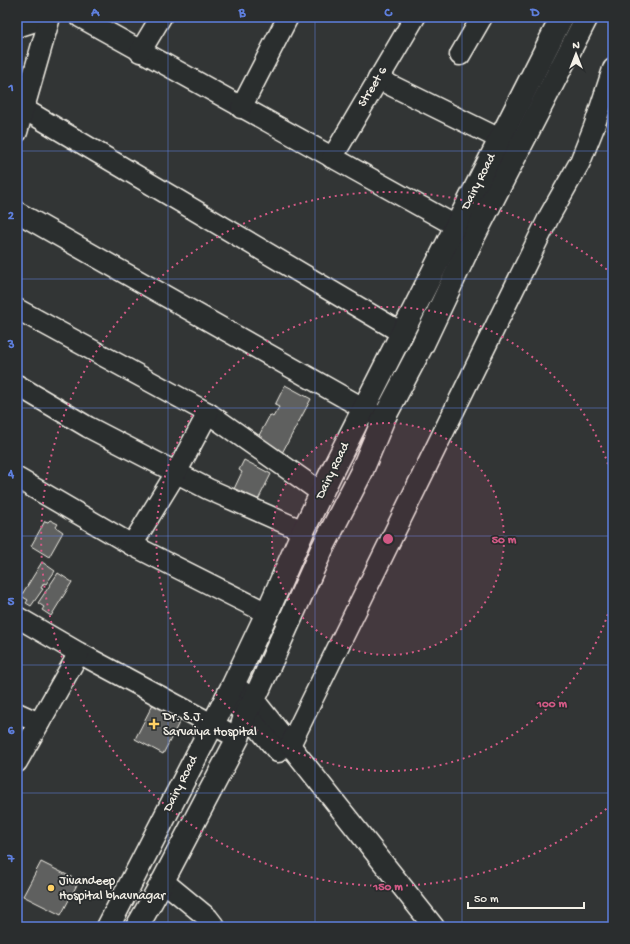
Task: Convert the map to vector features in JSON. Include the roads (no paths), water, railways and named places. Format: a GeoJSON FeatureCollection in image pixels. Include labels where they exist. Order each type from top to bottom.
{"type":"FeatureCollection","features":[{"type":"Feature","properties":{"kind":"main road","name":"Dairy Road"},"geometry":{"type":"LineString","coordinates":[[137,927],[163,881],[238,738],[250,706],[322,549],[361,473],[383,420],[423,344],[500,139],[562,17]]}},
{"type":"Feature","properties":{"kind":"main road","name":"Dairy Road"},"geometry":{"type":"LineString","coordinates":[[108,927],[229,691],[267,613],[303,531],[402,333],[465,232],[587,17]]}},
{"type":"Feature","properties":{"kind":"street"},"geometry":{"type":"LineString","coordinates":[[17,27],[49,17]]}},
{"type":"Feature","properties":{"kind":"street"},"geometry":{"type":"LineString","coordinates":[[17,132],[49,17]]}},
{"type":"Feature","properties":{"kind":"street"},"geometry":{"type":"LineString","coordinates":[[80,17],[140,52],[465,232]]}},
{"type":"Feature","properties":{"kind":"street"},"geometry":{"type":"LineString","coordinates":[[140,52],[161,17]]}},
{"type":"Feature","properties":{"kind":"street"},"geometry":{"type":"LineString","coordinates":[[241,108],[288,17]]}},
{"type":"Feature","properties":{"kind":"street","name":"Street 6"},"geometry":{"type":"LineString","coordinates":[[332,158],[415,17]]}},
{"type":"Feature","properties":{"kind":"street"},"geometry":{"type":"LineString","coordinates":[[460,55],[482,17]]}},
{"type":"Feature","properties":{"kind":"street"},"geometry":{"type":"LineString","coordinates":[[290,746],[550,215],[580,162],[594,127],[613,69]]}},
{"type":"Feature","properties":{"kind":"street"},"geometry":{"type":"LineString","coordinates":[[378,79],[500,139]]}},
{"type":"Feature","properties":{"kind":"street"},"geometry":{"type":"LineString","coordinates":[[24,109],[402,333]]}},
{"type":"Feature","properties":{"kind":"street"},"geometry":{"type":"LineString","coordinates":[[17,212],[383,420]]}},
{"type":"Feature","properties":{"kind":"street"},"geometry":{"type":"LineString","coordinates":[[17,308],[208,413],[322,493]]}},
{"type":"Feature","properties":{"kind":"street"},"geometry":{"type":"LineString","coordinates":[[17,385],[88,428],[176,473],[208,489],[303,531]]}},
{"type":"Feature","properties":{"kind":"street"},"geometry":{"type":"LineString","coordinates":[[132,545],[176,473],[208,413]]}},
{"type":"Feature","properties":{"kind":"street"},"geometry":{"type":"LineString","coordinates":[[17,478],[132,545],[267,613]]}},
{"type":"Feature","properties":{"kind":"street"},"geometry":{"type":"LineString","coordinates":[[17,617],[79,653],[238,738]]}},
{"type":"Feature","properties":{"kind":"street"},"geometry":{"type":"LineString","coordinates":[[17,762],[79,653]]}},
{"type":"Feature","properties":{"kind":"street"},"geometry":{"type":"LineString","coordinates":[[229,691],[250,706],[290,746],[422,922]]}},
{"type":"Feature","properties":{"kind":"street"},"geometry":{"type":"LineString","coordinates":[[250,706],[422,922]]}},
{"type":"Feature","properties":{"kind":"street"},"geometry":{"type":"LineString","coordinates":[[17,713],[39,723]]}},
{"type":"Feature","properties":{"kind":"street"},"geometry":{"type":"LineString","coordinates":[[163,881],[208,918],[215,927]]}},
{"type":"Feature","properties":{"kind":"place","name":"Dr. S.J. Sarvaiya Hospital"},"geometry":{"type":"Point","coordinates":[154,724]}},
{"type":"Feature","properties":{"kind":"place","name":"Jivandeep Hospital bhavnagar"},"geometry":{"type":"Point","coordinates":[51,888]}}]}
